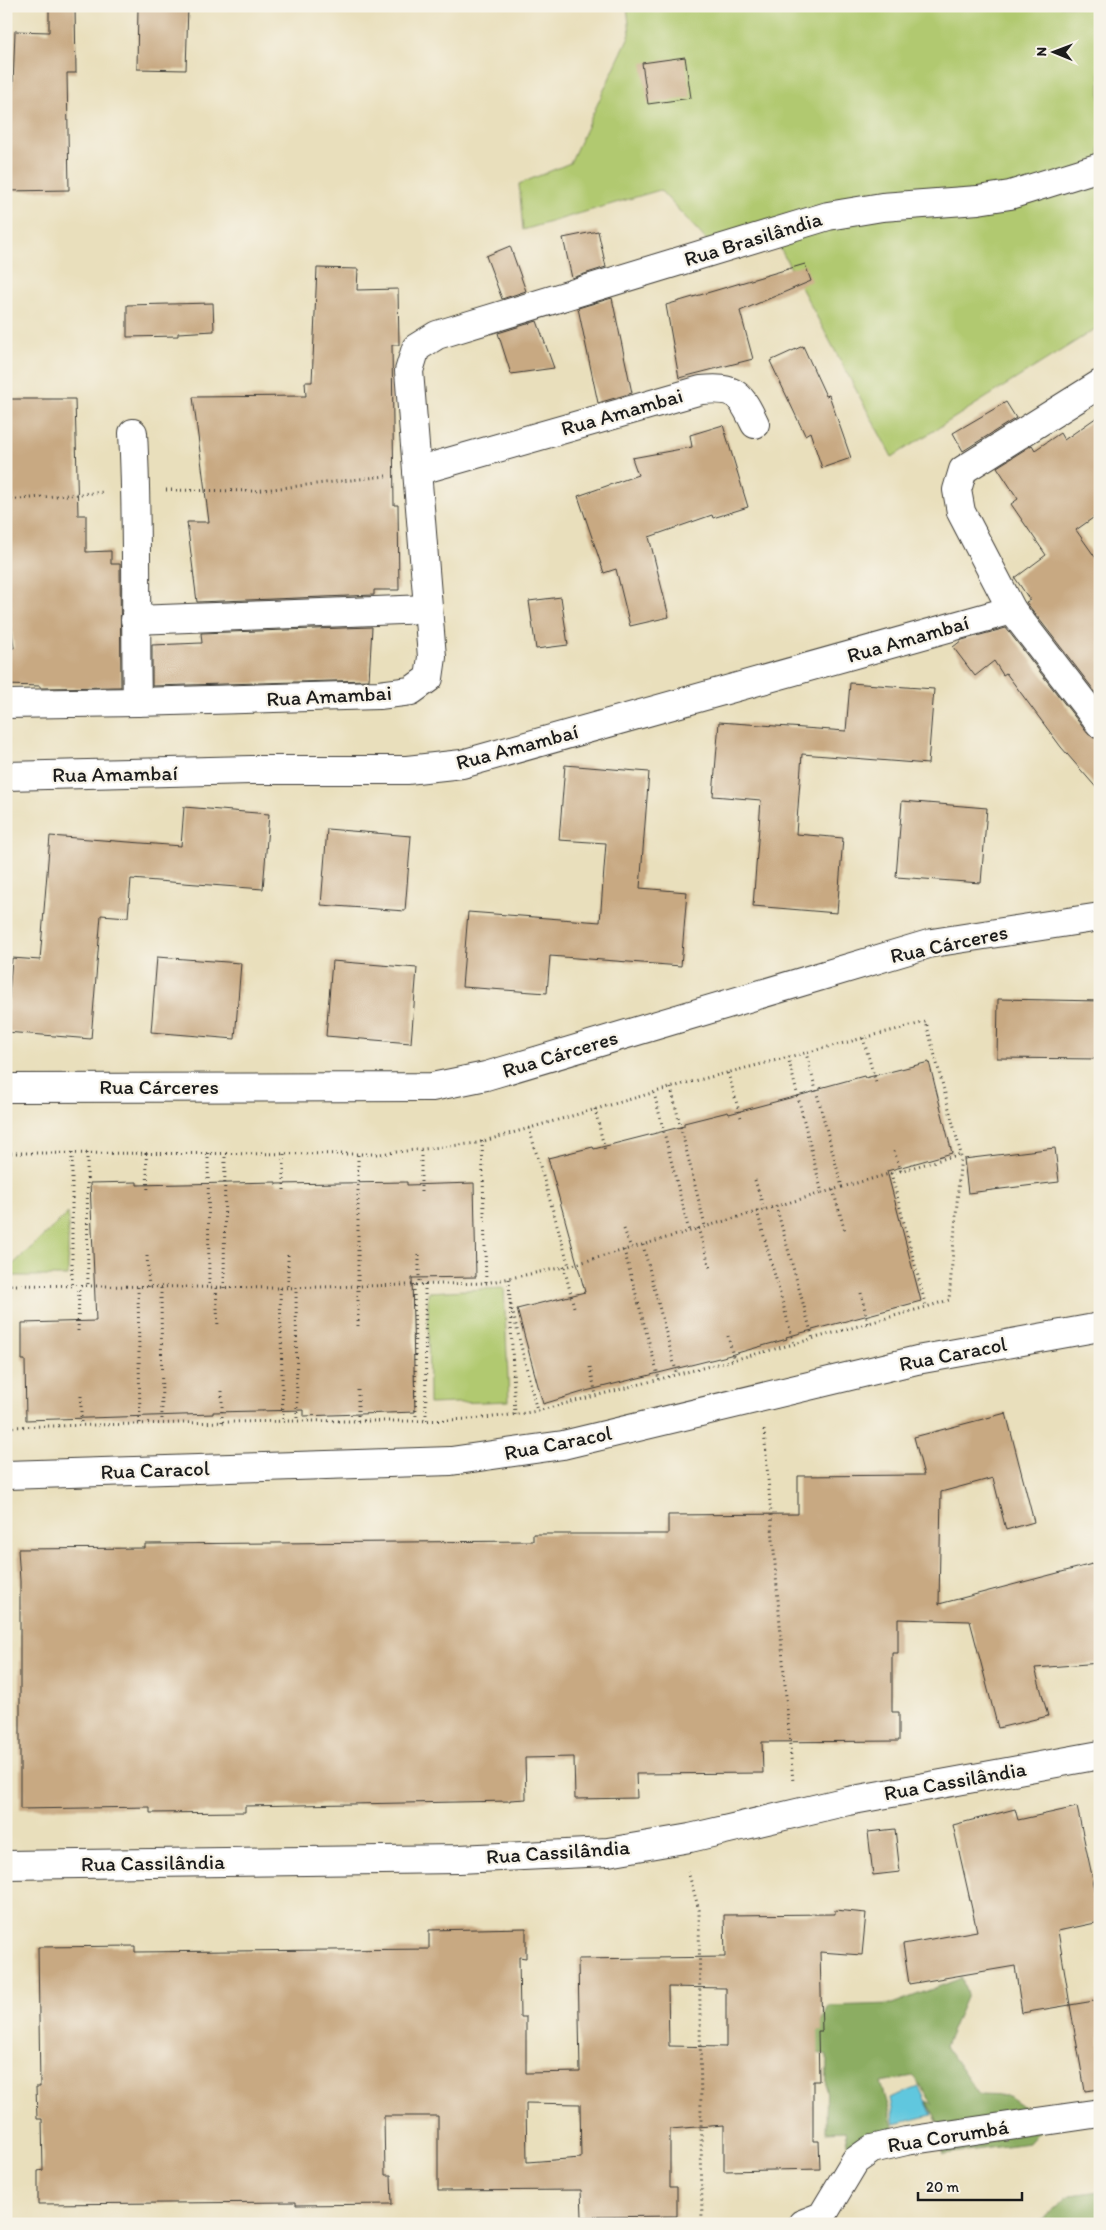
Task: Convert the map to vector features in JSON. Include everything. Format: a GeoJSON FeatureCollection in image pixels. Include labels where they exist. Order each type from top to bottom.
{"type":"FeatureCollection","features":[{"type":"Feature","properties":{"kind":"street","name":"Rua Brasilândia"},"geometry":{"type":"LineString","coordinates":[[416,348],[437,335],[828,216],[882,207],[978,200],[1010,195],[1100,167]]}},
{"type":"Feature","properties":{"kind":"street","name":"Rua Amambai"},"geometry":{"type":"LineString","coordinates":[[6,704],[380,695],[411,691],[429,678],[432,657],[409,371],[416,348]]}},
{"type":"Feature","properties":{"kind":"street"},"geometry":{"type":"LineString","coordinates":[[1100,384],[963,470],[957,490],[961,512],[1012,610],[1100,724]]}},
{"type":"Feature","properties":{"kind":"street","name":"Rua Amambai"},"geometry":{"type":"LineString","coordinates":[[417,471],[700,390],[718,388],[732,391],[744,401],[755,424]]}},
{"type":"Feature","properties":{"kind":"street"},"geometry":{"type":"LineString","coordinates":[[133,433],[136,490],[135,620],[137,702]]}},
{"type":"Feature","properties":{"kind":"street"},"geometry":{"type":"LineString","coordinates":[[135,620],[428,609]]}},
{"type":"Feature","properties":{"kind":"street","name":"Rua Amambaí"},"geometry":{"type":"LineString","coordinates":[[6,776],[251,770],[407,770],[462,764],[1012,610]]}},
{"type":"Feature","properties":{"kind":"street","name":"Rua Cárceres"},"geometry":{"type":"LineString","coordinates":[[6,1088],[432,1086],[486,1076],[932,943],[1100,917]]}},
{"type":"Feature","properties":{"kind":"street","name":"Rua Caracol"},"geometry":{"type":"LineString","coordinates":[[6,1475],[452,1461],[563,1445],[917,1360],[1100,1327]]}},
{"type":"Feature","properties":{"kind":"street","name":"Rua Cassilândia"},"geometry":{"type":"LineString","coordinates":[[6,1865],[459,1859],[608,1852],[680,1839],[848,1800],[1100,1755]]}},
{"type":"Feature","properties":{"kind":"street","name":"Rua Corumbá"},"geometry":{"type":"LineString","coordinates":[[818,2221],[855,2161],[872,2149],[906,2141],[1100,2114]]}},
{"type":"Feature","properties":{"kind":"path"},"geometry":{"type":"LineString","coordinates":[[6,500],[136,490],[254,491],[417,471]]}},
{"type":"Feature","properties":{"kind":"path"},"geometry":{"type":"LineString","coordinates":[[6,1153],[358,1154],[421,1149],[482,1141],[671,1088],[926,1022],[961,1154],[949,1300],[926,1307],[734,1360],[515,1415],[426,1420],[140,1423],[6,1427]]}},
{"type":"Feature","properties":{"kind":"path"},"geometry":{"type":"LineString","coordinates":[[863,1038],[876,1083]]}},
{"type":"Feature","properties":{"kind":"path"},"geometry":{"type":"LineString","coordinates":[[806,1052],[842,1187]]}},
{"type":"Feature","properties":{"kind":"path"},"geometry":{"type":"LineString","coordinates":[[788,1057],[822,1193]]}},
{"type":"Feature","properties":{"kind":"path"},"geometry":{"type":"LineString","coordinates":[[728,1073],[741,1118]]}},
{"type":"Feature","properties":{"kind":"path"},"geometry":{"type":"LineString","coordinates":[[671,1088],[705,1226]]}},
{"type":"Feature","properties":{"kind":"path"},"geometry":{"type":"LineString","coordinates":[[654,1093],[689,1231]]}},
{"type":"Feature","properties":{"kind":"path"},"geometry":{"type":"LineString","coordinates":[[595,1109],[605,1151]]}},
{"type":"Feature","properties":{"kind":"path"},"geometry":{"type":"LineString","coordinates":[[529,1128],[570,1266]]}},
{"type":"Feature","properties":{"kind":"path"},"geometry":{"type":"LineString","coordinates":[[482,1141],[486,1283]]}},
{"type":"Feature","properties":{"kind":"path"},"geometry":{"type":"LineString","coordinates":[[421,1149],[421,1192]]}},
{"type":"Feature","properties":{"kind":"path"},"geometry":{"type":"LineString","coordinates":[[894,1151],[901,1171]]}},
{"type":"Feature","properties":{"kind":"path"},"geometry":{"type":"LineString","coordinates":[[72,1153],[72,1287]]}},
{"type":"Feature","properties":{"kind":"path"},"geometry":{"type":"LineString","coordinates":[[87,1153],[88,1287]]}},
{"type":"Feature","properties":{"kind":"path"},"geometry":{"type":"LineString","coordinates":[[208,1153],[209,1288]]}},
{"type":"Feature","properties":{"kind":"path"},"geometry":{"type":"LineString","coordinates":[[146,1154],[148,1192]]}},
{"type":"Feature","properties":{"kind":"path"},"geometry":{"type":"LineString","coordinates":[[224,1288],[225,1154]]}},
{"type":"Feature","properties":{"kind":"path"},"geometry":{"type":"LineString","coordinates":[[284,1154],[284,1190]]}},
{"type":"Feature","properties":{"kind":"path"},"geometry":{"type":"LineString","coordinates":[[358,1154],[358,1326]]}},
{"type":"Feature","properties":{"kind":"path"},"geometry":{"type":"LineString","coordinates":[[6,1285],[138,1288],[288,1288],[486,1283],[564,1268],[764,1209],[961,1154]]}},
{"type":"Feature","properties":{"kind":"path"},"geometry":{"type":"LineString","coordinates":[[891,1173],[926,1307]]}},
{"type":"Feature","properties":{"kind":"path"},"geometry":{"type":"LineString","coordinates":[[756,1180],[764,1209]]}},
{"type":"Feature","properties":{"kind":"path"},"geometry":{"type":"LineString","coordinates":[[833,1190],[844,1231]]}},
{"type":"Feature","properties":{"kind":"path"},"geometry":{"type":"LineString","coordinates":[[776,1206],[813,1339]]}},
{"type":"Feature","properties":{"kind":"path"},"geometry":{"type":"LineString","coordinates":[[757,1212],[794,1344]]}},
{"type":"Feature","properties":{"kind":"path"},"geometry":{"type":"LineString","coordinates":[[698,1228],[711,1271]]}},
{"type":"Feature","properties":{"kind":"path"},"geometry":{"type":"LineString","coordinates":[[624,1229],[631,1248]]}},
{"type":"Feature","properties":{"kind":"path"},"geometry":{"type":"LineString","coordinates":[[643,1244],[677,1374]]}},
{"type":"Feature","properties":{"kind":"path"},"geometry":{"type":"LineString","coordinates":[[624,1250],[659,1379]]}},
{"type":"Feature","properties":{"kind":"path"},"geometry":{"type":"LineString","coordinates":[[288,1255],[288,1288]]}},
{"type":"Feature","properties":{"kind":"path"},"geometry":{"type":"LineString","coordinates":[[416,1420],[419,1255]]}},
{"type":"Feature","properties":{"kind":"path"},"geometry":{"type":"LineString","coordinates":[[147,1256],[149,1288]]}},
{"type":"Feature","properties":{"kind":"path"},"geometry":{"type":"LineString","coordinates":[[564,1268],[574,1307]]}},
{"type":"Feature","properties":{"kind":"path"},"geometry":{"type":"LineString","coordinates":[[509,1278],[515,1415]]}},
{"type":"Feature","properties":{"kind":"path"},"geometry":{"type":"LineString","coordinates":[[425,1284],[426,1420]]}},
{"type":"Feature","properties":{"kind":"path"},"geometry":{"type":"LineString","coordinates":[[78,1331],[79,1287]]}},
{"type":"Feature","properties":{"kind":"path"},"geometry":{"type":"LineString","coordinates":[[296,1287],[298,1421]]}},
{"type":"Feature","properties":{"kind":"path"},"geometry":{"type":"LineString","coordinates":[[138,1288],[140,1423]]}},
{"type":"Feature","properties":{"kind":"path"},"geometry":{"type":"LineString","coordinates":[[160,1288],[162,1423]]}},
{"type":"Feature","properties":{"kind":"path"},"geometry":{"type":"LineString","coordinates":[[216,1288],[218,1326]]}},
{"type":"Feature","properties":{"kind":"path"},"geometry":{"type":"LineString","coordinates":[[280,1288],[283,1421]]}},
{"type":"Feature","properties":{"kind":"path"},"geometry":{"type":"LineString","coordinates":[[861,1293],[868,1323]]}},
{"type":"Feature","properties":{"kind":"path"},"geometry":{"type":"LineString","coordinates":[[509,1297],[537,1411]]}},
{"type":"Feature","properties":{"kind":"path"},"geometry":{"type":"LineString","coordinates":[[728,1336],[734,1360]]}},
{"type":"Feature","properties":{"kind":"path"},"geometry":{"type":"LineString","coordinates":[[590,1367],[596,1395]]}},
{"type":"Feature","properties":{"kind":"path"},"geometry":{"type":"LineString","coordinates":[[358,1390],[358,1421]]}},
{"type":"Feature","properties":{"kind":"path"},"geometry":{"type":"LineString","coordinates":[[222,1391],[222,1422]]}},
{"type":"Feature","properties":{"kind":"path"},"geometry":{"type":"LineString","coordinates":[[81,1396],[81,1425]]}},
{"type":"Feature","properties":{"kind":"path"},"geometry":{"type":"LineString","coordinates":[[761,1398],[796,1813]]}},
{"type":"Feature","properties":{"kind":"path"},"geometry":{"type":"LineString","coordinates":[[680,1839],[699,1910],[702,2224]]}},
{"type":"Feature","properties":{"kind":"green space"},"geometry":{"type":"Polygon","coordinates":[[[627,6],[1100,6],[1100,326],[892,457],[773,235],[711,245],[660,190],[523,230],[519,184],[570,163],[630,34],[627,6]]]}},
{"type":"Feature","properties":{"kind":"green space"},"geometry":{"type":"Polygon","coordinates":[[[68,1213],[68,1276],[6,1276],[6,1271],[68,1213]]]}},
{"type":"Feature","properties":{"kind":"green space"},"geometry":{"type":"Polygon","coordinates":[[[504,1288],[509,1401],[429,1404],[428,1292],[504,1288]]]}},
{"type":"Feature","properties":{"kind":"green space"},"geometry":{"type":"Polygon","coordinates":[[[962,1978],[967,1995],[945,2046],[979,2095],[1009,2096],[1039,2117],[942,2130],[926,2101],[933,2104],[913,2076],[881,2082],[895,2130],[848,2149],[845,2131],[826,2132],[827,2056],[815,2052],[810,2045],[829,2006],[892,2004],[962,1978]]]}},
{"type":"Feature","properties":{"kind":"green space"},"geometry":{"type":"Polygon","coordinates":[[[1043,2127],[1029,2143],[944,2154],[939,2141],[1043,2127]]]}},
{"type":"Feature","properties":{"kind":"green space"},"geometry":{"type":"Polygon","coordinates":[[[1100,2191],[1100,2224],[1037,2224],[1070,2195],[1100,2191]]]}},
{"type":"Feature","properties":{"kind":"water"},"geometry":{"type":"Polygon","coordinates":[[[919,2087],[932,2115],[895,2124],[890,2098],[919,2087]]]}},
{"type":"Feature","properties":{"kind":"building"},"geometry":{"type":"Polygon","coordinates":[[[49,6],[75,6],[76,73],[67,73],[69,190],[6,191],[6,86],[13,86],[15,31],[49,32],[49,6]]]}},
{"type":"Feature","properties":{"kind":"building"},"geometry":{"type":"Polygon","coordinates":[[[138,6],[188,6],[186,70],[137,69],[138,6]]]}},
{"type":"Feature","properties":{"kind":"building"},"geometry":{"type":"Polygon","coordinates":[[[685,57],[691,98],[648,104],[642,63],[685,57]]]}},
{"type":"Feature","properties":{"kind":"building"},"geometry":{"type":"Polygon","coordinates":[[[598,231],[606,267],[572,278],[563,238],[598,231]]]}},
{"type":"Feature","properties":{"kind":"building"},"geometry":{"type":"Polygon","coordinates":[[[510,246],[526,291],[502,299],[486,256],[510,246]]]}},
{"type":"Feature","properties":{"kind":"building"},"geometry":{"type":"Polygon","coordinates":[[[805,264],[811,281],[740,311],[753,359],[679,378],[666,305],[805,264]]]}},
{"type":"Feature","properties":{"kind":"building"},"geometry":{"type":"Polygon","coordinates":[[[317,268],[358,269],[357,290],[398,289],[399,345],[392,345],[394,505],[398,505],[399,590],[374,590],[374,595],[197,602],[187,522],[209,522],[193,397],[306,396],[305,382],[312,382],[317,268]]]}},
{"type":"Feature","properties":{"kind":"building"},"geometry":{"type":"Polygon","coordinates":[[[612,298],[632,393],[598,403],[578,308],[612,298]]]}},
{"type":"Feature","properties":{"kind":"building"},"geometry":{"type":"Polygon","coordinates":[[[213,303],[214,331],[178,333],[178,336],[127,337],[127,305],[213,303]]]}},
{"type":"Feature","properties":{"kind":"building"},"geometry":{"type":"Polygon","coordinates":[[[537,321],[554,368],[511,374],[498,333],[537,321]]]}},
{"type":"Feature","properties":{"kind":"building"},"geometry":{"type":"Polygon","coordinates":[[[803,346],[826,396],[829,395],[851,458],[822,468],[810,432],[805,435],[770,361],[803,346]]]}},
{"type":"Feature","properties":{"kind":"building"},"geometry":{"type":"Polygon","coordinates":[[[6,399],[75,399],[78,515],[86,515],[86,552],[111,551],[111,564],[120,564],[121,687],[40,688],[40,686],[6,685],[6,648],[14,648],[6,582],[6,399]]]}},
{"type":"Feature","properties":{"kind":"building"},"geometry":{"type":"Polygon","coordinates":[[[1006,402],[1016,418],[963,451],[953,433],[1006,402]]]}},
{"type":"Feature","properties":{"kind":"building"},"geometry":{"type":"Polygon","coordinates":[[[1100,415],[1100,513],[1076,530],[1100,564],[1100,698],[1026,602],[1030,600],[1015,578],[1046,555],[1011,504],[1018,499],[997,467],[1032,445],[1035,450],[1060,433],[1064,440],[1100,415]]]}},
{"type":"Feature","properties":{"kind":"building"},"geometry":{"type":"Polygon","coordinates":[[[723,425],[748,507],[713,518],[712,515],[649,537],[669,617],[630,626],[616,569],[604,573],[578,496],[638,475],[632,458],[692,447],[690,435],[723,425]]]}},
{"type":"Feature","properties":{"kind":"building"},"geometry":{"type":"Polygon","coordinates":[[[561,597],[568,645],[536,649],[529,601],[561,597]]]}},
{"type":"Feature","properties":{"kind":"building"},"geometry":{"type":"Polygon","coordinates":[[[372,627],[369,680],[152,686],[152,645],[202,643],[201,633],[372,627]]]}},
{"type":"Feature","properties":{"kind":"building"},"geometry":{"type":"Polygon","coordinates":[[[1006,628],[1088,734],[1100,739],[1100,792],[1061,747],[1006,673],[1003,675],[994,661],[975,676],[953,647],[962,640],[1006,628]]]}},
{"type":"Feature","properties":{"kind":"building"},"geometry":{"type":"Polygon","coordinates":[[[850,683],[934,689],[928,764],[802,754],[796,834],[843,838],[837,913],[753,906],[761,800],[713,796],[719,722],[846,731],[850,683]]]}},
{"type":"Feature","properties":{"kind":"building"},"geometry":{"type":"Polygon","coordinates":[[[565,765],[649,772],[640,888],[687,892],[681,966],[550,956],[547,993],[462,987],[468,912],[600,922],[606,843],[559,840],[565,765]]]}},
{"type":"Feature","properties":{"kind":"building"},"geometry":{"type":"Polygon","coordinates":[[[902,801],[987,808],[981,883],[896,877],[902,801]]]}},
{"type":"Feature","properties":{"kind":"building"},"geometry":{"type":"Polygon","coordinates":[[[184,807],[269,814],[263,889],[131,879],[128,917],[101,915],[91,1039],[6,1032],[12,958],[40,960],[50,836],[181,846],[184,807]]]}},
{"type":"Feature","properties":{"kind":"building"},"geometry":{"type":"Polygon","coordinates":[[[327,829],[411,836],[405,911],[321,905],[327,829]]]}},
{"type":"Feature","properties":{"kind":"building"},"geometry":{"type":"Polygon","coordinates":[[[157,957],[241,963],[235,1039],[151,1032],[157,957]]]}},
{"type":"Feature","properties":{"kind":"building"},"geometry":{"type":"Polygon","coordinates":[[[332,961],[417,968],[411,1043],[326,1036],[332,961]]]}},
{"type":"Feature","properties":{"kind":"building"},"geometry":{"type":"Polygon","coordinates":[[[998,999],[1100,1001],[1100,1059],[997,1058],[998,999]]]}},
{"type":"Feature","properties":{"kind":"building"},"geometry":{"type":"Polygon","coordinates":[[[929,1062],[952,1153],[887,1171],[921,1301],[786,1337],[787,1339],[723,1357],[586,1391],[543,1404],[517,1309],[585,1292],[548,1158],[593,1147],[594,1149],[684,1126],[684,1123],[728,1112],[729,1114],[820,1090],[820,1088],[864,1076],[865,1078],[929,1062]]]}},
{"type":"Feature","properties":{"kind":"building"},"geometry":{"type":"Polygon","coordinates":[[[1055,1148],[1059,1182],[968,1193],[964,1159],[1055,1148]]]}},
{"type":"Feature","properties":{"kind":"building"},"geometry":{"type":"Polygon","coordinates":[[[137,1182],[137,1185],[276,1182],[276,1184],[407,1182],[407,1185],[474,1183],[476,1277],[412,1278],[415,1412],[304,1416],[304,1410],[26,1420],[25,1360],[22,1360],[22,1323],[96,1321],[90,1183],[137,1182]]]}},
{"type":"Feature","properties":{"kind":"building"},"geometry":{"type":"Polygon","coordinates":[[[1006,1413],[1034,1522],[1006,1530],[993,1478],[941,1492],[939,1604],[1100,1562],[1100,1663],[1035,1668],[1048,1716],[998,1728],[970,1621],[898,1619],[898,1653],[892,1653],[892,1712],[899,1712],[899,1741],[762,1742],[763,1773],[636,1774],[637,1798],[575,1799],[574,1757],[525,1758],[526,1799],[510,1801],[245,1806],[245,1812],[150,1813],[150,1807],[20,1809],[20,1581],[18,1549],[145,1548],[145,1544],[533,1541],[533,1534],[668,1534],[668,1515],[798,1514],[798,1476],[924,1475],[914,1437],[1006,1413]]]}},
{"type":"Feature","properties":{"kind":"building"},"geometry":{"type":"Polygon","coordinates":[[[1077,1807],[1100,1912],[1100,1922],[1058,1931],[1070,2005],[1022,2013],[1015,1966],[909,1984],[903,1944],[977,1931],[953,1825],[1015,1809],[1018,1820],[1077,1807]]]}},
{"type":"Feature","properties":{"kind":"building"},"geometry":{"type":"Polygon","coordinates":[[[895,1829],[900,1872],[873,1875],[868,1832],[895,1829]]]}},
{"type":"Feature","properties":{"kind":"building"},"geometry":{"type":"Polygon","coordinates":[[[835,1910],[866,1913],[862,1955],[820,1952],[822,2031],[818,2031],[819,2081],[813,2081],[813,2141],[819,2141],[820,2169],[724,2171],[724,2125],[670,2129],[670,2187],[677,2187],[677,2216],[582,2217],[581,2190],[438,2191],[438,2116],[384,2116],[385,2175],[391,2175],[392,2204],[296,2205],[296,2202],[38,2204],[38,2171],[43,2170],[42,2119],[37,2119],[36,2087],[40,2087],[38,1947],[135,1946],[135,1952],[429,1949],[429,1930],[526,1928],[526,1958],[519,1957],[520,2017],[526,2017],[526,2073],[580,2072],[578,1959],[725,1957],[724,1915],[835,1914],[835,1910]],[[668,1987],[669,2046],[726,2047],[726,1988],[668,1987]],[[526,2103],[527,2162],[581,2158],[580,2104],[526,2103]]]}},
{"type":"Feature","properties":{"kind":"building"},"geometry":{"type":"Polygon","coordinates":[[[1100,2000],[1100,2089],[1085,2091],[1070,2005],[1100,2000]]]}}]}
